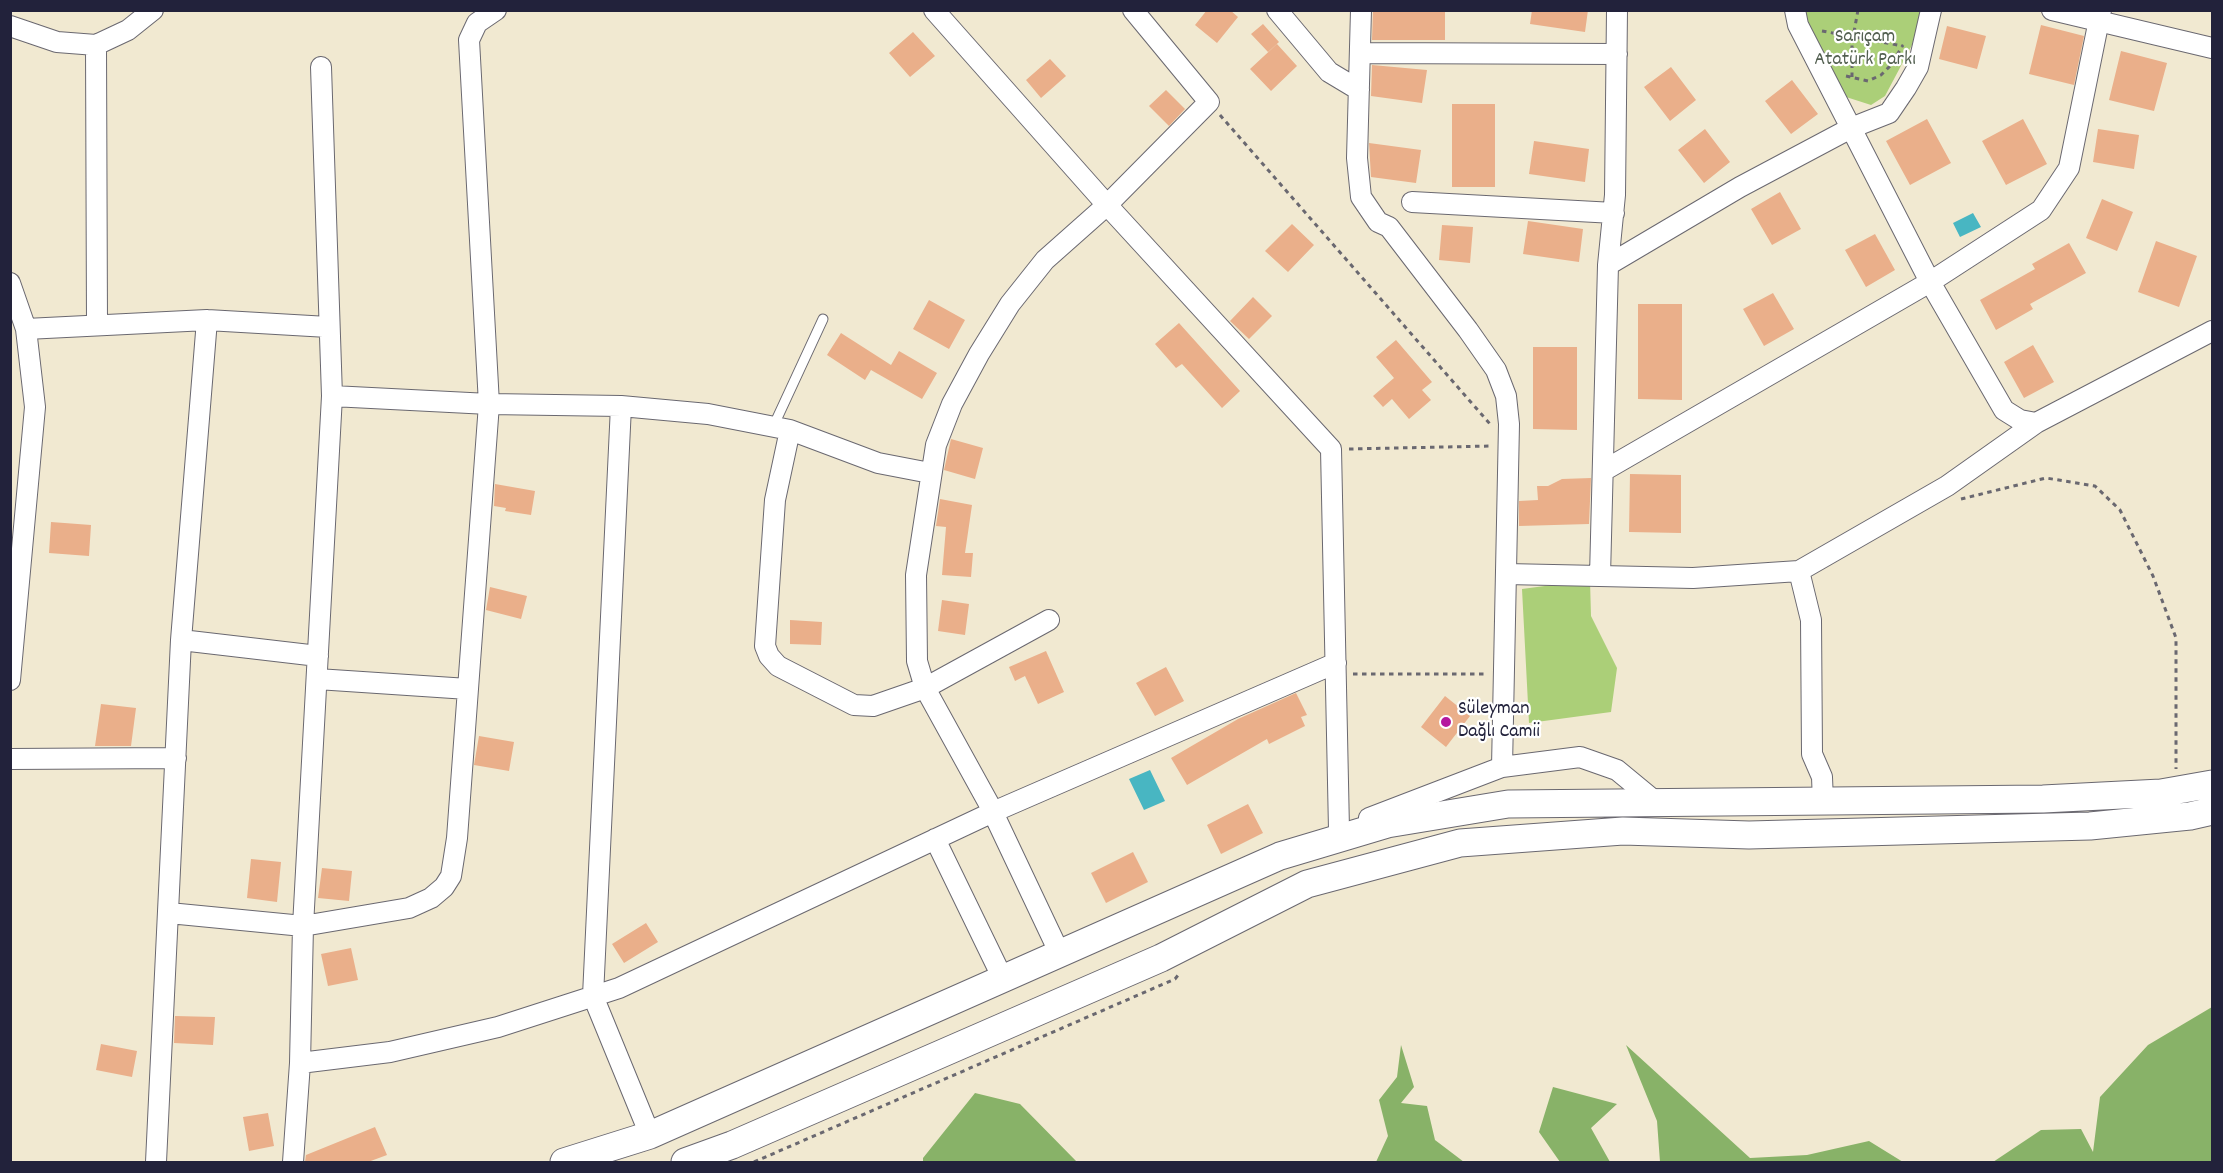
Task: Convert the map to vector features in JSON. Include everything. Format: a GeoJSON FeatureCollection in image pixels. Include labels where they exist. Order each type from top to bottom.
{"type":"FeatureCollection","features":[{"type":"Feature","properties":{"kind":"main road"},"geometry":{"type":"LineString","coordinates":[[564,1162],[650,1135],[1002,977],[1280,856],[1387,824],[1508,804],[2043,799],[2176,791],[2212,784]]}},
{"type":"Feature","properties":{"kind":"main road"},"geometry":{"type":"LineString","coordinates":[[685,1162],[732,1145],[1161,958],[1307,884],[1460,843],[1623,831],[1749,835],[2090,826],[2190,816],[2212,811]]}},
{"type":"Feature","properties":{"kind":"street"},"geometry":{"type":"LineString","coordinates":[[10,26],[57,42],[96,45],[128,30],[153,10]]}},
{"type":"Feature","properties":{"kind":"street"},"geometry":{"type":"LineString","coordinates":[[169,913],[303,926],[409,908],[430,898],[444,887],[451,876],[455,857],[489,404],[469,49],[472,31],[477,22],[496,10]]}},
{"type":"Feature","properties":{"kind":"street"},"geometry":{"type":"LineString","coordinates":[[934,10],[1107,205],[1331,449],[1340,830]]}},
{"type":"Feature","properties":{"kind":"street"},"geometry":{"type":"LineString","coordinates":[[1059,952],[993,812],[925,688],[917,661],[916,575],[936,445],[952,404],[1010,304],[1045,260],[1107,205],[1209,102],[1133,10]]}},
{"type":"Feature","properties":{"kind":"street"},"geometry":{"type":"LineString","coordinates":[[1277,10],[1329,72],[1359,90]]}},
{"type":"Feature","properties":{"kind":"street"},"geometry":{"type":"LineString","coordinates":[[1361,10],[1357,158],[1361,197],[1378,222],[1389,227],[1407,250],[1496,370],[1506,396],[1509,446],[1502,767]]}},
{"type":"Feature","properties":{"kind":"street"},"geometry":{"type":"LineString","coordinates":[[1600,576],[1608,265],[1614,213],[1617,10]]}},
{"type":"Feature","properties":{"kind":"street"},"geometry":{"type":"LineString","coordinates":[[1795,10],[1798,25],[1930,282],[2004,410],[2020,420],[2036,423]]}},
{"type":"Feature","properties":{"kind":"street"},"geometry":{"type":"LineString","coordinates":[[1608,265],[1740,187],[1851,129],[1889,113],[1918,67],[1931,10]]}},
{"type":"Feature","properties":{"kind":"street"},"geometry":{"type":"LineString","coordinates":[[2052,10],[2099,16],[2212,48]]}},
{"type":"Feature","properties":{"kind":"street"},"geometry":{"type":"LineString","coordinates":[[1603,471],[1930,282],[2041,210],[2069,168],[2099,16]]}},
{"type":"Feature","properties":{"kind":"street"},"geometry":{"type":"LineString","coordinates":[[96,45],[97,324]]}},
{"type":"Feature","properties":{"kind":"street"},"geometry":{"type":"LineString","coordinates":[[1361,53],[1617,54]]}},
{"type":"Feature","properties":{"kind":"street"},"geometry":{"type":"LineString","coordinates":[[293,1162],[300,1064],[303,926],[332,396],[321,67]]}},
{"type":"Feature","properties":{"kind":"street"},"geometry":{"type":"LineString","coordinates":[[1412,202],[1614,213]]}},
{"type":"Feature","properties":{"kind":"street"},"geometry":{"type":"LineString","coordinates":[[10,283],[26,329],[34,407],[13,617],[10,680]]}},
{"type":"Feature","properties":{"kind":"street"},"geometry":{"type":"LineString","coordinates":[[156,1162],[182,640],[207,320]]}},
{"type":"Feature","properties":{"kind":"street"},"geometry":{"type":"LineString","coordinates":[[26,329],[207,320],[328,327]]}},
{"type":"Feature","properties":{"kind":"street"},"geometry":{"type":"LineString","coordinates":[[1506,574],[1694,578],[1799,571],[1947,486],[2036,423],[2212,331]]}},
{"type":"Feature","properties":{"kind":"street"},"geometry":{"type":"LineString","coordinates":[[332,396],[489,404],[621,406],[708,414],[781,428],[878,463],[930,473]]}},
{"type":"Feature","properties":{"kind":"street"},"geometry":{"type":"LineString","coordinates":[[621,406],[593,996],[650,1135]]}},
{"type":"Feature","properties":{"kind":"street"},"geometry":{"type":"LineString","coordinates":[[781,428],[765,646],[769,656],[778,666],[854,705],[873,706],[925,688],[1049,620]]}},
{"type":"Feature","properties":{"kind":"street"},"geometry":{"type":"LineString","coordinates":[[1799,571],[1810,620],[1812,754],[1822,777],[1823,802]]}},
{"type":"Feature","properties":{"kind":"street"},"geometry":{"type":"LineString","coordinates":[[182,640],[318,656]]}},
{"type":"Feature","properties":{"kind":"street"},"geometry":{"type":"LineString","coordinates":[[300,1064],[390,1052],[498,1027],[619,988],[993,812],[1336,668]]}},
{"type":"Feature","properties":{"kind":"street"},"geometry":{"type":"LineString","coordinates":[[317,679],[468,688]]}},
{"type":"Feature","properties":{"kind":"street"},"geometry":{"type":"LineString","coordinates":[[1280,856],[1340,830],[1502,767],[1580,757],[1617,770],[1657,803]]}},
{"type":"Feature","properties":{"kind":"street"},"geometry":{"type":"LineString","coordinates":[[10,759],[176,758]]}},
{"type":"Feature","properties":{"kind":"street"},"geometry":{"type":"LineString","coordinates":[[935,839],[1002,977]]}},
{"type":"Feature","properties":{"kind":"lane"},"geometry":{"type":"LineString","coordinates":[[781,428],[823,319]]}},
{"type":"Feature","properties":{"kind":"path"},"geometry":{"type":"LineString","coordinates":[[1852,78],[1853,37],[1858,10]]}},
{"type":"Feature","properties":{"kind":"path"},"geometry":{"type":"LineString","coordinates":[[1815,30],[1903,46]]}},
{"type":"Feature","properties":{"kind":"path"},"geometry":{"type":"LineString","coordinates":[[1842,75],[1868,81],[1881,75],[1891,65],[1906,37]]}},
{"type":"Feature","properties":{"kind":"path"},"geometry":{"type":"LineString","coordinates":[[1209,102],[1509,446]]}},
{"type":"Feature","properties":{"kind":"path"},"geometry":{"type":"LineString","coordinates":[[1331,449],[1509,446]]}},
{"type":"Feature","properties":{"kind":"path"},"geometry":{"type":"LineString","coordinates":[[1960,499],[2046,478],[2095,486],[2120,510],[2153,576],[2176,638],[2176,791]]}},
{"type":"Feature","properties":{"kind":"path"},"geometry":{"type":"LineString","coordinates":[[1336,668],[1504,674]]}},
{"type":"Feature","properties":{"kind":"green space","name":"Sarıçam Atatürk Parkı"},"geometry":{"type":"Polygon","coordinates":[[[1803,11],[1922,11],[1912,45],[1885,96],[1871,105],[1843,96],[1803,11]]]}},
{"type":"Feature","properties":{"kind":"green space"},"geometry":{"type":"Polygon","coordinates":[[[1590,580],[1591,616],[1617,668],[1611,712],[1529,723],[1522,589],[1590,580]]]}},
{"type":"Feature","properties":{"kind":"green space"},"geometry":{"type":"Polygon","coordinates":[[[2212,1007],[2212,1162],[1993,1162],[2041,1130],[2081,1129],[2093,1152],[2100,1097],[2148,1045],[2212,1007]]]}},
{"type":"Feature","properties":{"kind":"green space"},"geometry":{"type":"Polygon","coordinates":[[[1401,1045],[1414,1087],[1401,1103],[1427,1106],[1435,1140],[1464,1162],[1376,1162],[1388,1136],[1379,1100],[1397,1077],[1401,1045]]]}},
{"type":"Feature","properties":{"kind":"green space"},"geometry":{"type":"Polygon","coordinates":[[[1626,1045],[1750,1158],[1807,1155],[1869,1141],[1903,1162],[1660,1162],[1657,1121],[1626,1045]]]}},
{"type":"Feature","properties":{"kind":"green space"},"geometry":{"type":"Polygon","coordinates":[[[1553,1087],[1617,1104],[1591,1128],[1610,1162],[1560,1162],[1539,1132],[1553,1087]]]}},
{"type":"Feature","properties":{"kind":"green space"},"geometry":{"type":"Polygon","coordinates":[[[975,1093],[1020,1104],[1077,1162],[923,1162],[923,1158],[975,1093]]]}},
{"type":"Feature","properties":{"kind":"water"},"geometry":{"type":"Polygon","coordinates":[[[1973,213],[1981,227],[1960,237],[1953,223],[1973,213]]]}},
{"type":"Feature","properties":{"kind":"water"},"geometry":{"type":"Polygon","coordinates":[[[1150,770],[1165,801],[1144,810],[1129,779],[1150,770]]]}},
{"type":"Feature","properties":{"kind":"building"},"geometry":{"type":"Polygon","coordinates":[[[1207,10],[1230,10],[1238,17],[1217,43],[1195,25],[1207,10]]]}},
{"type":"Feature","properties":{"kind":"building"},"geometry":{"type":"Polygon","coordinates":[[[1373,10],[1445,10],[1445,40],[1372,40],[1373,10]]]}},
{"type":"Feature","properties":{"kind":"building"},"geometry":{"type":"Polygon","coordinates":[[[1532,10],[1588,10],[1585,32],[1530,24],[1532,10]]]}},
{"type":"Feature","properties":{"kind":"building"},"geometry":{"type":"Polygon","coordinates":[[[1263,24],[1279,42],[1268,52],[1251,34],[1263,24]]]}},
{"type":"Feature","properties":{"kind":"building"},"geometry":{"type":"Polygon","coordinates":[[[2041,25],[2084,36],[2074,85],[2029,74],[2041,25]]]}},
{"type":"Feature","properties":{"kind":"building"},"geometry":{"type":"Polygon","coordinates":[[[1947,26],[1986,36],[1977,69],[1939,59],[1947,26]]]}},
{"type":"Feature","properties":{"kind":"building"},"geometry":{"type":"Polygon","coordinates":[[[913,32],[935,56],[910,77],[889,53],[913,32]]]}},
{"type":"Feature","properties":{"kind":"building"},"geometry":{"type":"Polygon","coordinates":[[[1277,44],[1297,66],[1271,91],[1250,69],[1277,44]]]}},
{"type":"Feature","properties":{"kind":"building"},"geometry":{"type":"Polygon","coordinates":[[[2121,51],[2167,63],[2154,111],[2109,100],[2121,51]]]}},
{"type":"Feature","properties":{"kind":"building"},"geometry":{"type":"Polygon","coordinates":[[[1050,59],[1066,76],[1041,98],[1026,80],[1050,59]]]}},
{"type":"Feature","properties":{"kind":"building"},"geometry":{"type":"Polygon","coordinates":[[[1372,65],[1427,70],[1422,103],[1371,96],[1372,65]]]}},
{"type":"Feature","properties":{"kind":"building"},"geometry":{"type":"Polygon","coordinates":[[[1671,67],[1696,100],[1670,121],[1644,87],[1671,67]]]}},
{"type":"Feature","properties":{"kind":"building"},"geometry":{"type":"Polygon","coordinates":[[[1792,80],[1818,114],[1791,134],[1765,101],[1792,80]]]}},
{"type":"Feature","properties":{"kind":"building"},"geometry":{"type":"Polygon","coordinates":[[[1166,90],[1185,109],[1169,126],[1149,106],[1166,90]]]}},
{"type":"Feature","properties":{"kind":"building"},"geometry":{"type":"Polygon","coordinates":[[[1452,104],[1495,104],[1495,187],[1452,187],[1452,104]]]}},
{"type":"Feature","properties":{"kind":"building"},"geometry":{"type":"Polygon","coordinates":[[[1927,119],[1951,163],[1910,185],[1886,141],[1927,119]]]}},
{"type":"Feature","properties":{"kind":"building"},"geometry":{"type":"Polygon","coordinates":[[[2023,119],[2047,164],[2006,185],[1982,141],[2023,119]]]}},
{"type":"Feature","properties":{"kind":"building"},"geometry":{"type":"Polygon","coordinates":[[[1705,129],[1730,162],[1704,183],[1678,150],[1705,129]]]}},
{"type":"Feature","properties":{"kind":"building"},"geometry":{"type":"Polygon","coordinates":[[[2098,129],[2139,135],[2134,169],[2093,162],[2098,129]]]}},
{"type":"Feature","properties":{"kind":"building"},"geometry":{"type":"Polygon","coordinates":[[[1534,141],[1589,149],[1585,182],[1529,174],[1534,141]]]}},
{"type":"Feature","properties":{"kind":"building"},"geometry":{"type":"Polygon","coordinates":[[[1369,143],[1421,150],[1416,183],[1371,177],[1369,143]]]}},
{"type":"Feature","properties":{"kind":"building"},"geometry":{"type":"Polygon","coordinates":[[[1780,192],[1801,229],[1772,245],[1751,209],[1780,192]]]}},
{"type":"Feature","properties":{"kind":"building"},"geometry":{"type":"Polygon","coordinates":[[[2102,199],[2133,212],[2117,251],[2086,238],[2102,199]]]}},
{"type":"Feature","properties":{"kind":"building"},"geometry":{"type":"Polygon","coordinates":[[[1528,221],[1583,229],[1579,262],[1523,254],[1528,221]]]}},
{"type":"Feature","properties":{"kind":"building"},"geometry":{"type":"Polygon","coordinates":[[[1292,224],[1314,245],[1288,272],[1265,251],[1292,224]]]}},
{"type":"Feature","properties":{"kind":"building"},"geometry":{"type":"Polygon","coordinates":[[[1442,225],[1473,227],[1470,263],[1439,260],[1442,225]]]}},
{"type":"Feature","properties":{"kind":"building"},"geometry":{"type":"Polygon","coordinates":[[[1875,234],[1895,270],[1866,287],[1845,250],[1875,234]]]}},
{"type":"Feature","properties":{"kind":"building"},"geometry":{"type":"Polygon","coordinates":[[[2156,241],[2197,256],[2179,307],[2138,292],[2156,241]]]}},
{"type":"Feature","properties":{"kind":"building"},"geometry":{"type":"Polygon","coordinates":[[[2069,243],[2086,273],[2030,304],[2033,309],[1996,330],[1980,300],[2035,269],[2032,264],[2069,243]]]}},
{"type":"Feature","properties":{"kind":"building"},"geometry":{"type":"Polygon","coordinates":[[[1773,293],[1794,329],[1764,346],[1743,309],[1773,293]]]}},
{"type":"Feature","properties":{"kind":"building"},"geometry":{"type":"Polygon","coordinates":[[[1253,297],[1272,316],[1249,339],[1230,321],[1253,297]]]}},
{"type":"Feature","properties":{"kind":"building"},"geometry":{"type":"Polygon","coordinates":[[[929,300],[965,320],[949,349],[913,329],[929,300]]]}},
{"type":"Feature","properties":{"kind":"building"},"geometry":{"type":"Polygon","coordinates":[[[1638,304],[1682,304],[1682,400],[1638,399],[1638,304]]]}},
{"type":"Feature","properties":{"kind":"building"},"geometry":{"type":"Polygon","coordinates":[[[1179,323],[1240,391],[1222,408],[1182,364],[1176,368],[1155,344],[1179,323]]]}},
{"type":"Feature","properties":{"kind":"building"},"geometry":{"type":"Polygon","coordinates":[[[841,333],[891,365],[899,351],[937,373],[922,399],[871,370],[865,380],[827,355],[841,333]]]}},
{"type":"Feature","properties":{"kind":"building"},"geometry":{"type":"Polygon","coordinates":[[[1396,340],[1432,382],[1422,390],[1431,400],[1409,419],[1392,399],[1383,407],[1373,396],[1394,378],[1376,357],[1396,340]]]}},
{"type":"Feature","properties":{"kind":"building"},"geometry":{"type":"Polygon","coordinates":[[[2033,345],[2054,382],[2024,398],[2004,362],[2033,345]]]}},
{"type":"Feature","properties":{"kind":"building"},"geometry":{"type":"Polygon","coordinates":[[[1533,347],[1577,347],[1577,430],[1533,429],[1533,347]]]}},
{"type":"Feature","properties":{"kind":"building"},"geometry":{"type":"Polygon","coordinates":[[[951,439],[983,448],[975,479],[944,470],[951,439]]]}},
{"type":"Feature","properties":{"kind":"building"},"geometry":{"type":"Polygon","coordinates":[[[1630,474],[1681,475],[1681,533],[1629,532],[1630,474]]]}},
{"type":"Feature","properties":{"kind":"building"},"geometry":{"type":"Polygon","coordinates":[[[1591,478],[1589,524],[1519,526],[1519,501],[1538,500],[1537,486],[1548,486],[1562,479],[1591,478]]]}},
{"type":"Feature","properties":{"kind":"building"},"geometry":{"type":"Polygon","coordinates":[[[495,484],[535,491],[531,515],[505,511],[506,508],[494,506],[495,484]]]}},
{"type":"Feature","properties":{"kind":"building"},"geometry":{"type":"Polygon","coordinates":[[[940,499],[972,505],[965,553],[973,553],[971,577],[942,575],[946,527],[936,526],[940,499]]]}},
{"type":"Feature","properties":{"kind":"building"},"geometry":{"type":"Polygon","coordinates":[[[51,522],[91,525],[89,556],[49,553],[51,522]]]}},
{"type":"Feature","properties":{"kind":"building"},"geometry":{"type":"Polygon","coordinates":[[[490,587],[527,596],[521,619],[486,610],[490,587]]]}},
{"type":"Feature","properties":{"kind":"building"},"geometry":{"type":"Polygon","coordinates":[[[942,600],[969,604],[965,635],[938,631],[942,600]]]}},
{"type":"Feature","properties":{"kind":"building"},"geometry":{"type":"Polygon","coordinates":[[[790,620],[822,622],[821,645],[790,644],[790,620]]]}},
{"type":"Feature","properties":{"kind":"building"},"geometry":{"type":"Polygon","coordinates":[[[1046,651],[1064,692],[1038,704],[1025,676],[1015,681],[1009,667],[1046,651]]]}},
{"type":"Feature","properties":{"kind":"building"},"geometry":{"type":"Polygon","coordinates":[[[1166,667],[1184,701],[1155,716],[1136,683],[1166,667]]]}},
{"type":"Feature","properties":{"kind":"building"},"geometry":{"type":"Polygon","coordinates":[[[1296,693],[1307,715],[1301,717],[1305,726],[1269,744],[1267,739],[1187,785],[1171,758],[1238,719],[1296,693]]]}},
{"type":"Feature","properties":{"kind":"building","name":"Süleyman Dağlı Camii"},"geometry":{"type":"Polygon","coordinates":[[[1445,696],[1470,716],[1446,747],[1421,727],[1445,696]]]}},
{"type":"Feature","properties":{"kind":"building"},"geometry":{"type":"Polygon","coordinates":[[[101,704],[136,708],[131,746],[95,746],[101,704]]]}},
{"type":"Feature","properties":{"kind":"building"},"geometry":{"type":"Polygon","coordinates":[[[479,736],[514,742],[509,771],[474,765],[479,736]]]}},
{"type":"Feature","properties":{"kind":"building"},"geometry":{"type":"Polygon","coordinates":[[[1248,804],[1263,833],[1221,854],[1207,825],[1248,804]]]}},
{"type":"Feature","properties":{"kind":"building"},"geometry":{"type":"Polygon","coordinates":[[[1133,852],[1148,882],[1106,903],[1091,873],[1133,852]]]}},
{"type":"Feature","properties":{"kind":"building"},"geometry":{"type":"Polygon","coordinates":[[[251,859],[281,862],[277,902],[247,898],[251,859]]]}},
{"type":"Feature","properties":{"kind":"building"},"geometry":{"type":"Polygon","coordinates":[[[322,868],[352,871],[349,901],[318,898],[322,868]]]}},
{"type":"Feature","properties":{"kind":"building"},"geometry":{"type":"Polygon","coordinates":[[[646,923],[658,942],[624,963],[612,944],[646,923]]]}},
{"type":"Feature","properties":{"kind":"building"},"geometry":{"type":"Polygon","coordinates":[[[351,948],[358,980],[328,986],[321,954],[351,948]]]}},
{"type":"Feature","properties":{"kind":"building"},"geometry":{"type":"Polygon","coordinates":[[[175,1016],[215,1017],[213,1045],[174,1043],[175,1016]]]}},
{"type":"Feature","properties":{"kind":"building"},"geometry":{"type":"Polygon","coordinates":[[[101,1044],[137,1051],[132,1077],[96,1070],[101,1044]]]}},
{"type":"Feature","properties":{"kind":"building"},"geometry":{"type":"Polygon","coordinates":[[[268,1113],[274,1146],[249,1151],[243,1117],[268,1113]]]}},
{"type":"Feature","properties":{"kind":"building"},"geometry":{"type":"Polygon","coordinates":[[[375,1127],[387,1155],[368,1162],[305,1162],[306,1155],[375,1127]]]}},
{"type":"Feature","properties":{"kind":"place","name":"Süleyman Dağlı Camii"},"geometry":{"type":"Point","coordinates":[1446,722]}}]}
